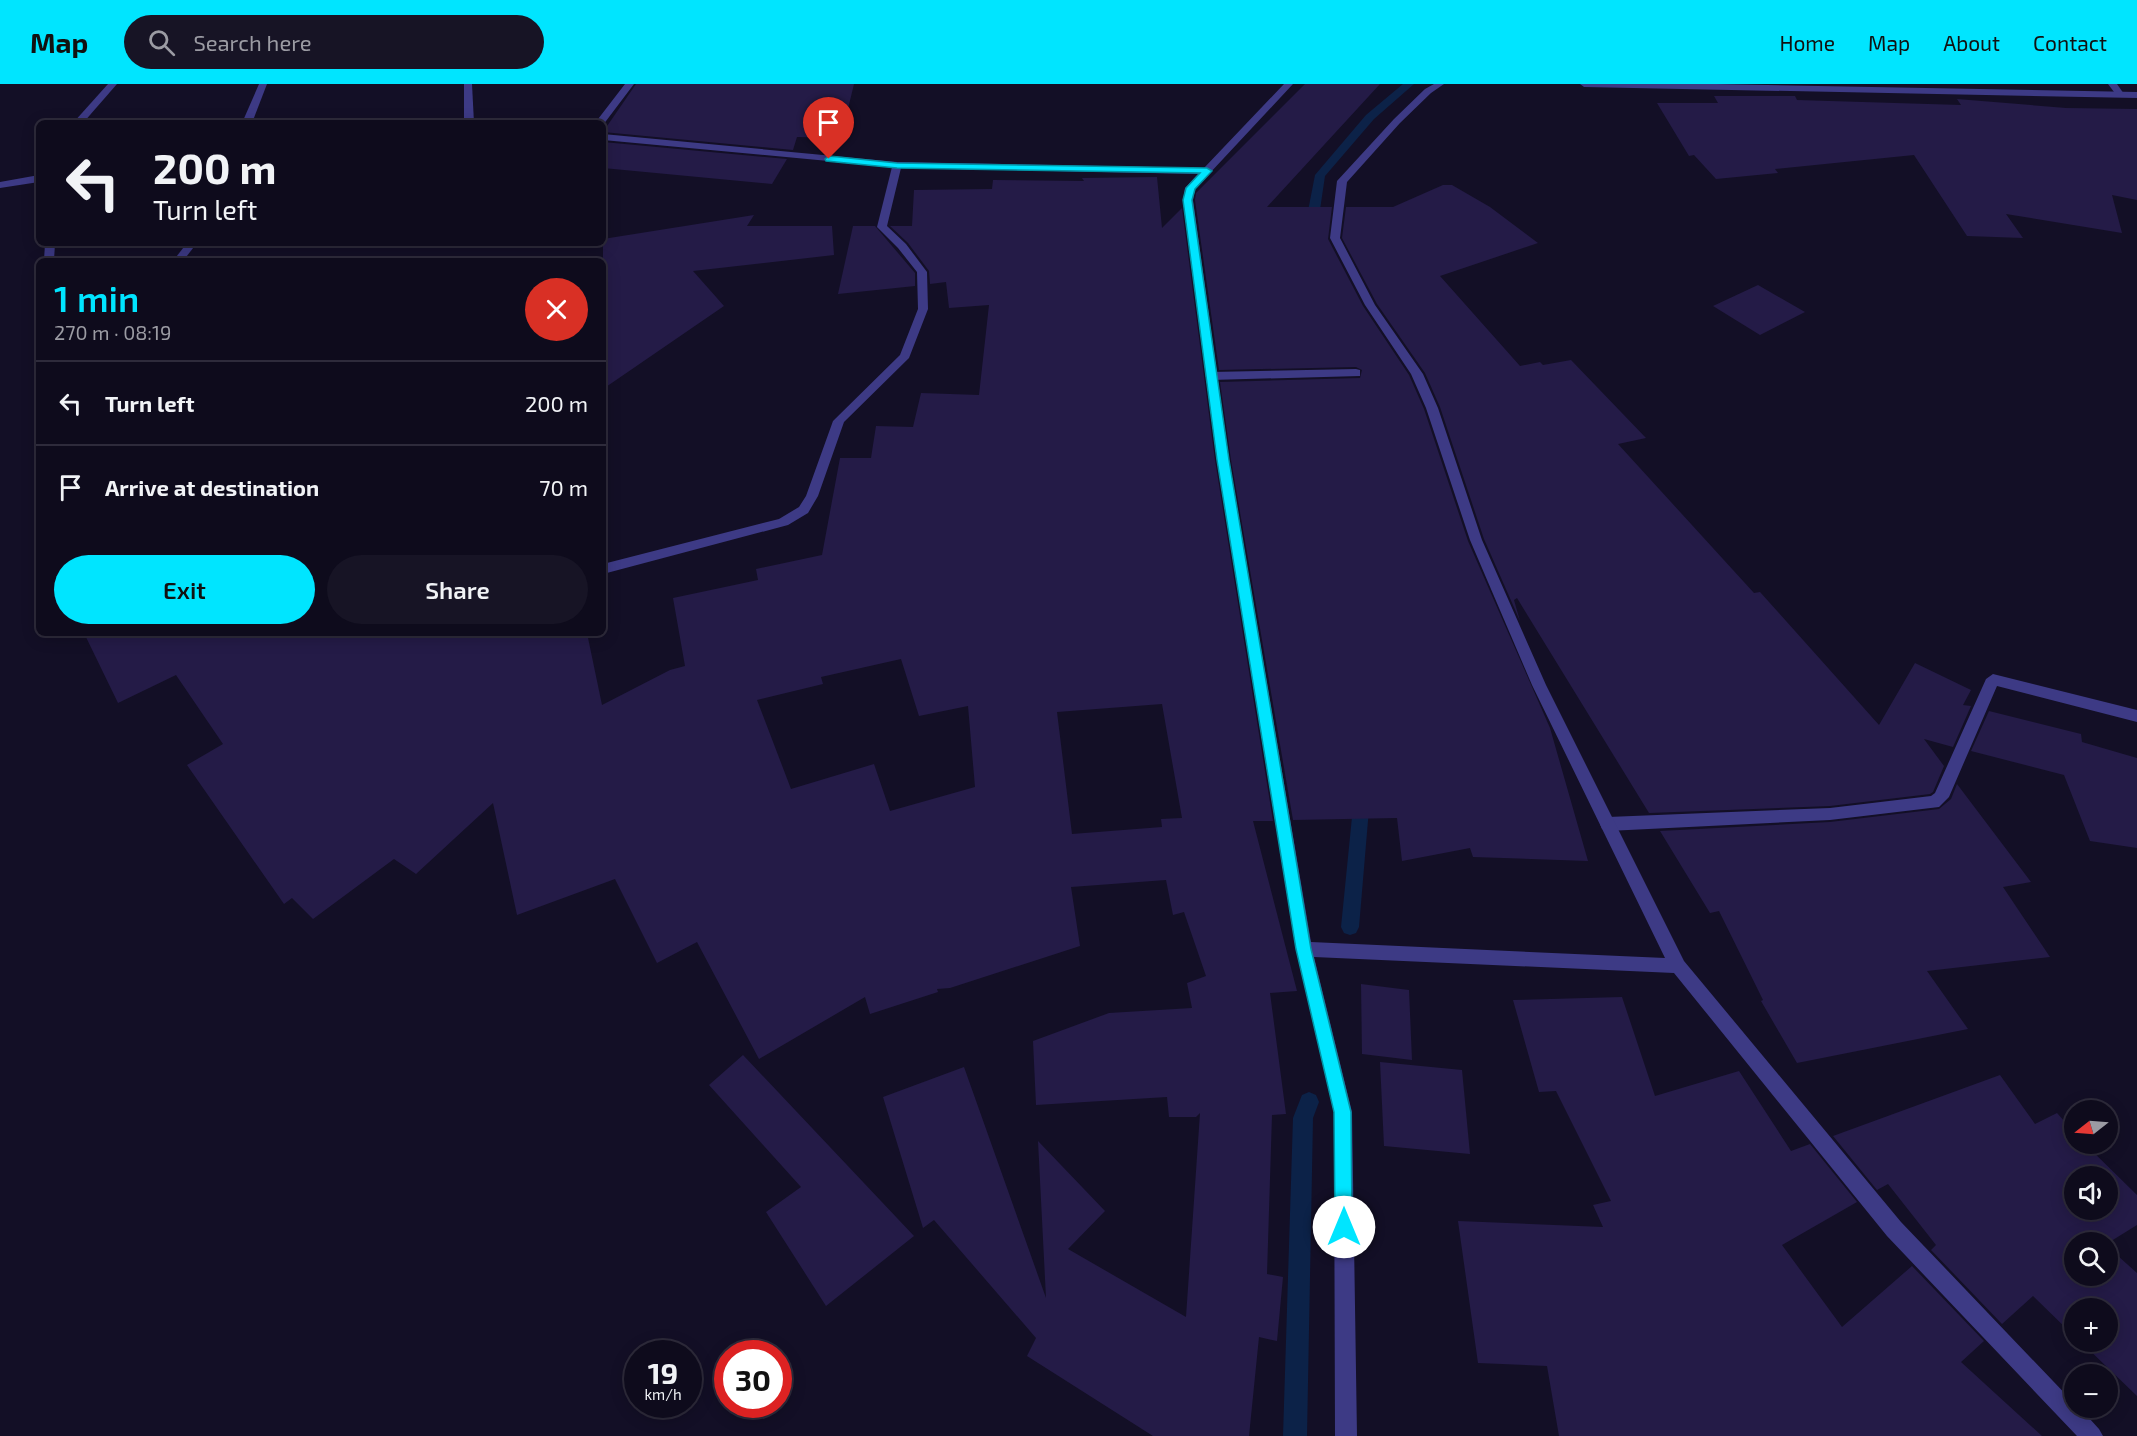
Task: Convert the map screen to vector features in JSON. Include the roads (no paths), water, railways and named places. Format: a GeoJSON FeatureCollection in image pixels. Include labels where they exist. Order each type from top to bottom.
{"type":"FeatureCollection","features":[{"type":"Feature","properties":{"kind":"street"},"geometry":{"type":"LineString","coordinates":[[81,120],[113,84]]}},
{"type":"Feature","properties":{"kind":"street"},"geometry":{"type":"LineString","coordinates":[[249,120],[263,84]]}},
{"type":"Feature","properties":{"kind":"street"},"geometry":{"type":"LineString","coordinates":[[468,84],[469,120]]}},
{"type":"Feature","properties":{"kind":"street"},"geometry":{"type":"LineString","coordinates":[[602,120],[630,84]]}},
{"type":"Feature","properties":{"kind":"street"},"geometry":{"type":"LineString","coordinates":[[1289,84],[1190,188],[1188,200],[1211,376],[1304,949],[1343,1112],[1346,1436]]}},
{"type":"Feature","properties":{"kind":"street"},"geometry":{"type":"LineString","coordinates":[[1440,84],[1428,91],[1396,121],[1342,181],[1335,238],[1370,305],[1417,374],[1432,408],[1476,540],[1539,685],[1678,966],[1894,1229],[2092,1436]]}},
{"type":"Feature","properties":{"kind":"street"},"geometry":{"type":"LineString","coordinates":[[1584,84],[2137,95]]}},
{"type":"Feature","properties":{"kind":"street"},"geometry":{"type":"LineString","coordinates":[[2112,84],[2120,94]]}},
{"type":"Feature","properties":{"kind":"street"},"geometry":{"type":"LineString","coordinates":[[606,137],[897,165],[1207,171]]}},
{"type":"Feature","properties":{"kind":"street"},"geometry":{"type":"LineString","coordinates":[[606,568],[783,522],[804,510],[812,496],[839,421],[905,356],[923,309],[922,272],[902,246],[882,227],[897,165]]}},
{"type":"Feature","properties":{"kind":"street"},"geometry":{"type":"LineString","coordinates":[[0,185],[36,180]]}},
{"type":"Feature","properties":{"kind":"street"},"geometry":{"type":"LineString","coordinates":[[180,258],[190,246]]}},
{"type":"Feature","properties":{"kind":"street"},"geometry":{"type":"LineString","coordinates":[[1211,376],[1356,373]]}},
{"type":"Feature","properties":{"kind":"street"},"geometry":{"type":"LineString","coordinates":[[1608,824],[1830,814],[1934,802],[1941,797],[1993,679],[2137,716]]}},
{"type":"Feature","properties":{"kind":"street"},"geometry":{"type":"LineString","coordinates":[[1304,949],[1678,966]]}},
{"type":"Feature","properties":{"kind":"waterway"},"geometry":{"type":"LineString","coordinates":[[1313,228],[1313,211],[1320,175],[1370,117],[1409,84]]}},
{"type":"Feature","properties":{"kind":"waterway"},"geometry":{"type":"LineString","coordinates":[[1350,927],[1362,797]]}},
{"type":"Feature","properties":{"kind":"waterway"},"geometry":{"type":"LineString","coordinates":[[1295,1436],[1303,1118],[1309,1102]]}}]}
